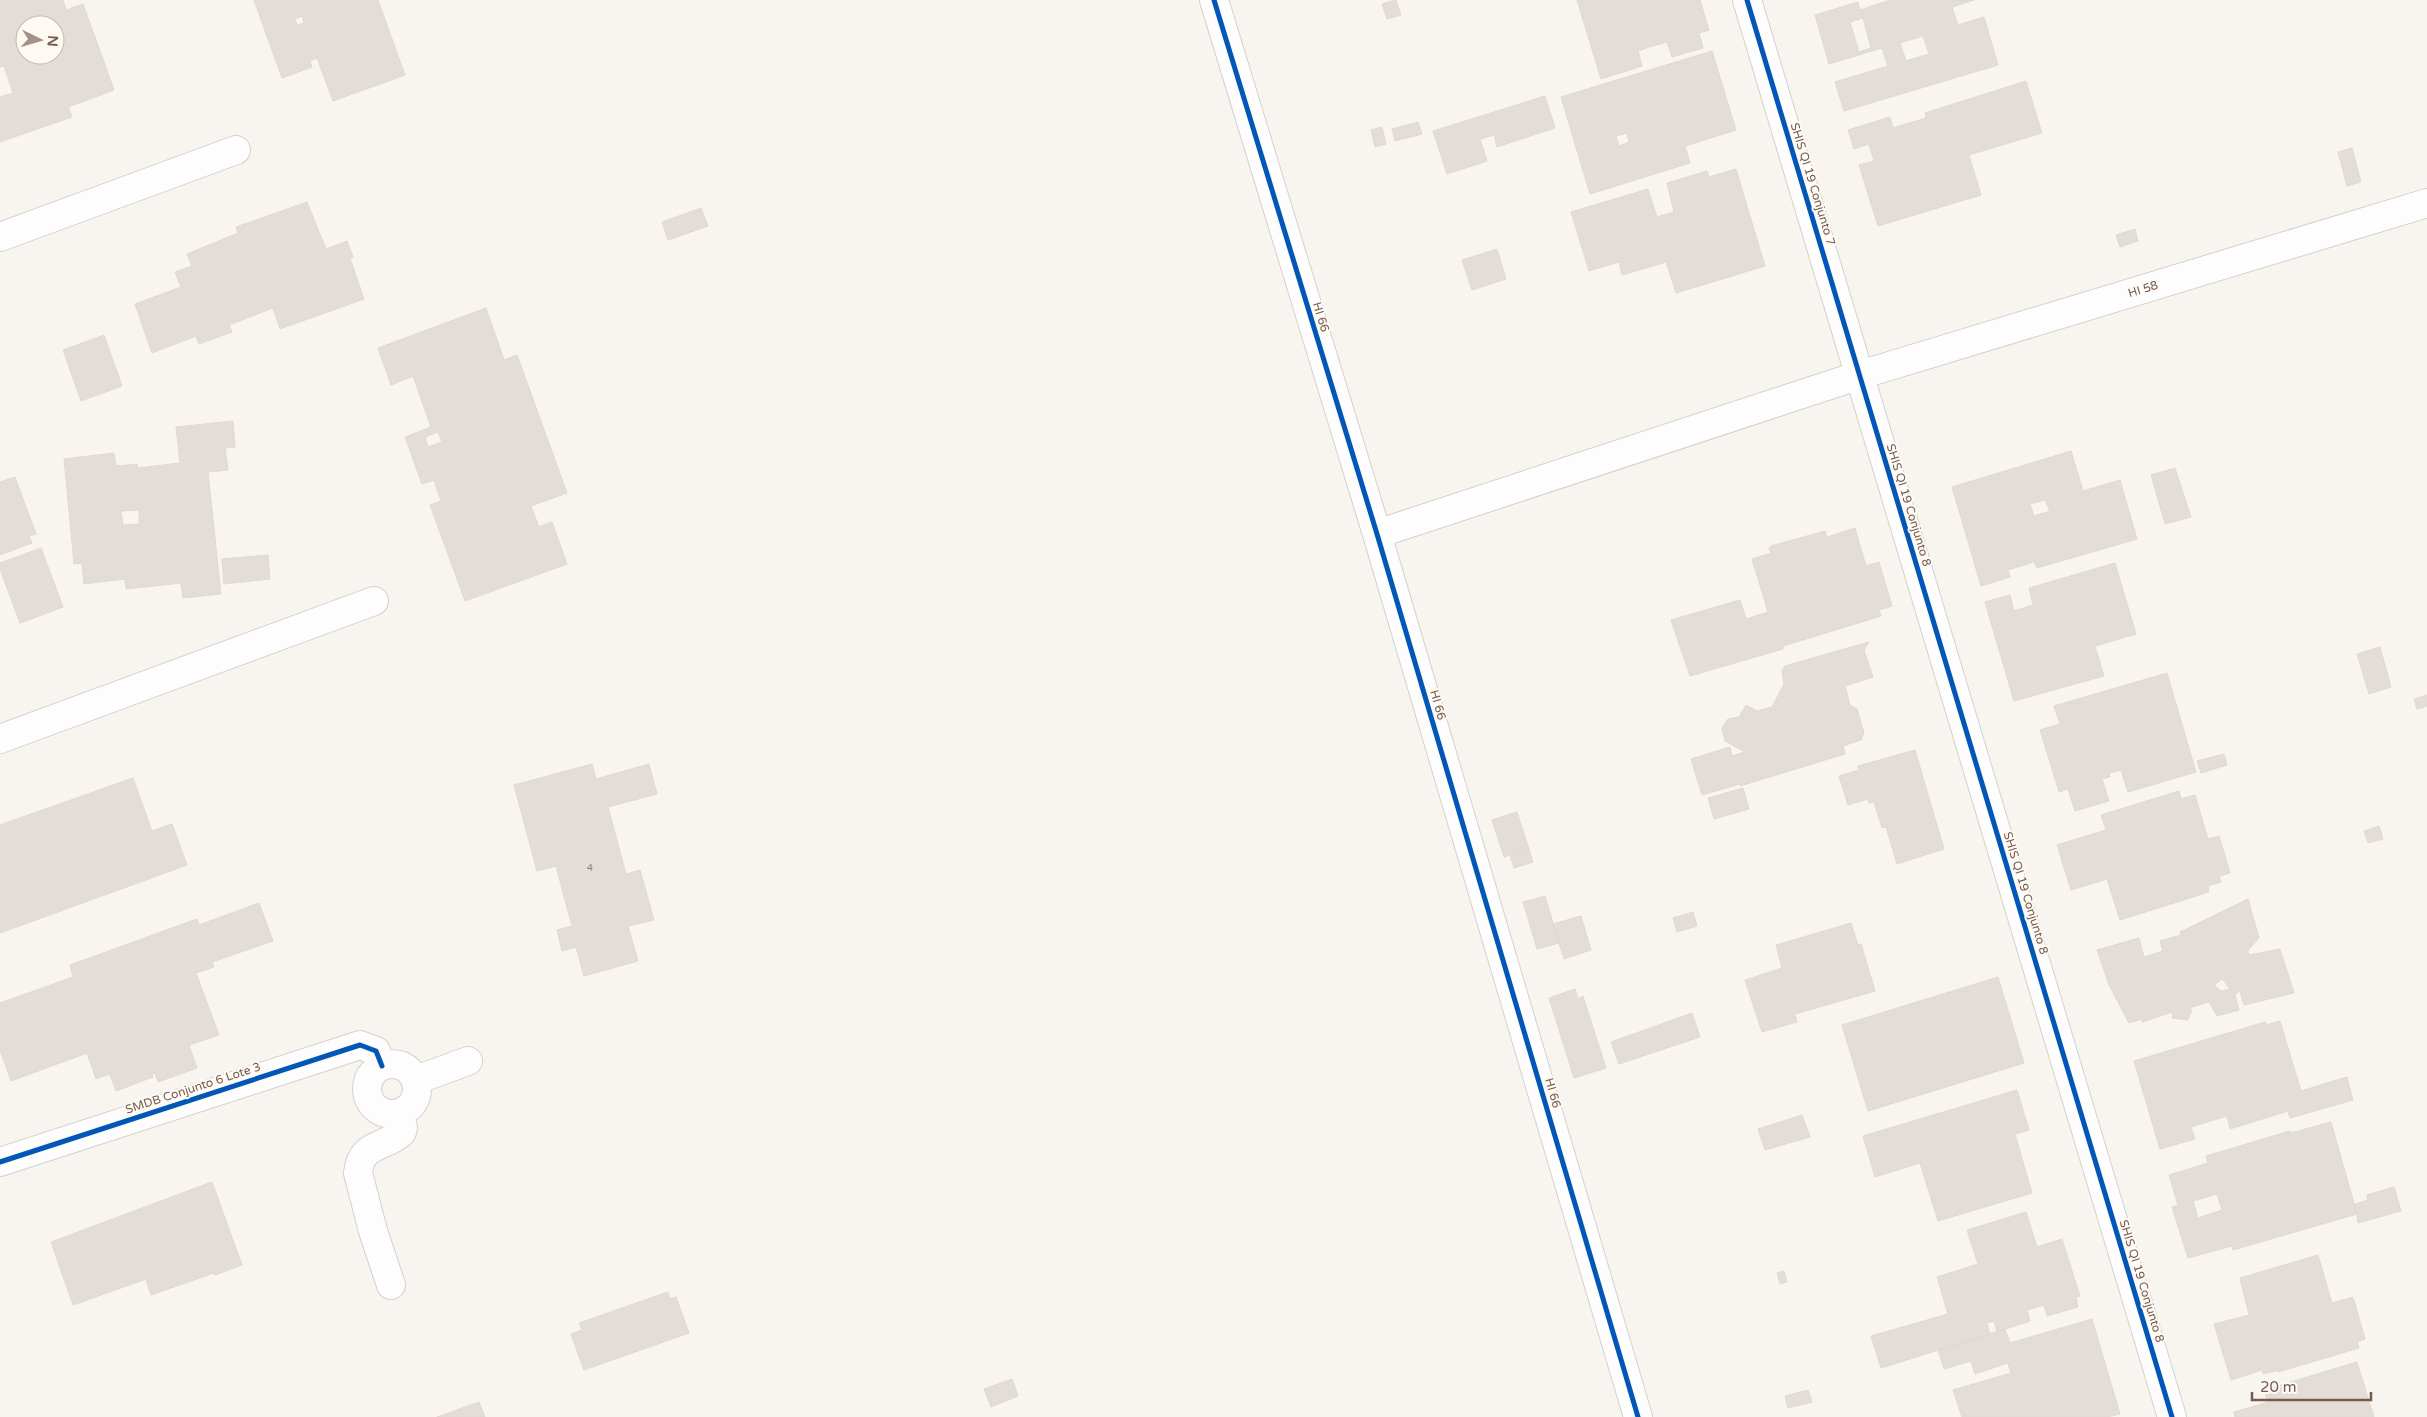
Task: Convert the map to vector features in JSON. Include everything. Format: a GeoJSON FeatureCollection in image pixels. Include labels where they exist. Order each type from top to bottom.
{"type":"FeatureCollection","features":[{"type":"Feature","properties":{"kind":"street","name":"HI 66"},"geometry":{"type":"LineString","coordinates":[[1214,0],[1377,534],[1638,1417]]}},
{"type":"Feature","properties":{"kind":"street","name":"SHIS QI 19 Conjunto 7"},"geometry":{"type":"LineString","coordinates":[[1747,0],[1860,375]]}},
{"type":"Feature","properties":{"kind":"street"},"geometry":{"type":"LineString","coordinates":[[0,237],[236,150]]}},
{"type":"Feature","properties":{"kind":"street","name":"HI 58"},"geometry":{"type":"LineString","coordinates":[[1377,534],[1860,375],[2427,203]]}},
{"type":"Feature","properties":{"kind":"street","name":"SHIS QI 19 Conjunto 8"},"geometry":{"type":"LineString","coordinates":[[1860,375],[2172,1417]]}},
{"type":"Feature","properties":{"kind":"street"},"geometry":{"type":"LineString","coordinates":[[0,739],[374,601]]}},
{"type":"Feature","properties":{"kind":"street","name":"SMDB Conjunto 6 Lote 3"},"geometry":{"type":"LineString","coordinates":[[0,1162],[360,1045],[376,1051],[382,1066]]}},
{"type":"Feature","properties":{"kind":"street"},"geometry":{"type":"LineString","coordinates":[[416,1080],[468,1060]]}},
{"type":"Feature","properties":{"kind":"street"},"geometry":{"type":"LineString","coordinates":[[402,1065],[412,1072],[416,1080],[418,1091],[416,1100],[404,1113],[392,1116],[378,1111],[368,1097],[368,1081],[375,1070],[382,1066],[402,1065]]}},
{"type":"Feature","properties":{"kind":"street"},"geometry":{"type":"LineString","coordinates":[[391,1285],[373,1231],[358,1174],[359,1165],[369,1149],[402,1132],[403,1127],[399,1114]]}},
{"type":"Feature","properties":{"kind":"building"},"geometry":{"type":"Polygon","coordinates":[[[0,0],[63,0],[66,10],[83,4],[114,90],[68,107],[72,117],[0,142],[0,97],[13,93],[4,66],[0,67],[0,0]]]}},
{"type":"Feature","properties":{"kind":"building"},"geometry":{"type":"Polygon","coordinates":[[[254,0],[378,0],[405,75],[333,101],[317,58],[310,61],[312,67],[282,78],[254,0]],[[302,16],[295,19],[297,25],[304,23],[302,16]]]}},
{"type":"Feature","properties":{"kind":"building"},"geometry":{"type":"Polygon","coordinates":[[[1396,0],[1401,15],[1387,19],[1382,4],[1396,0]]]}},
{"type":"Feature","properties":{"kind":"building"},"geometry":{"type":"Polygon","coordinates":[[[1577,0],[1700,0],[1709,30],[1699,33],[1703,48],[1672,57],[1667,42],[1649,47],[1638,51],[1642,66],[1601,79],[1577,0]]]}},
{"type":"Feature","properties":{"kind":"building"},"geometry":{"type":"Polygon","coordinates":[[[1890,0],[1974,0],[1952,7],[1958,25],[1984,17],[1998,65],[1844,111],[1835,82],[1888,66],[1882,48],[1829,64],[1815,15],[1858,2],[1860,10],[1890,0]],[[1863,18],[1850,22],[1859,52],[1871,48],[1863,18]],[[1923,36],[1900,43],[1906,61],[1929,54],[1923,36]]]}},
{"type":"Feature","properties":{"kind":"building"},"geometry":{"type":"Polygon","coordinates":[[[1712,51],[1736,130],[1685,146],[1690,163],[1590,194],[1561,97],[1712,51]],[[1627,133],[1616,136],[1619,146],[1629,142],[1627,133]]]}},
{"type":"Feature","properties":{"kind":"building"},"geometry":{"type":"Polygon","coordinates":[[[2026,81],[2042,133],[1969,155],[1981,195],[1878,226],[1859,165],[1874,161],[1869,144],[1854,149],[1848,130],[1890,117],[1893,128],[1926,118],[1925,113],[2026,81]]]}},
{"type":"Feature","properties":{"kind":"building"},"geometry":{"type":"Polygon","coordinates":[[[1545,96],[1555,128],[1497,147],[1494,135],[1480,139],[1487,161],[1447,174],[1433,131],[1545,96]]]}},
{"type":"Feature","properties":{"kind":"building"},"geometry":{"type":"Polygon","coordinates":[[[1418,122],[1422,134],[1395,141],[1392,129],[1418,122]]]}},
{"type":"Feature","properties":{"kind":"building"},"geometry":{"type":"Polygon","coordinates":[[[1382,127],[1386,144],[1375,147],[1371,130],[1382,127]]]}},
{"type":"Feature","properties":{"kind":"building"},"geometry":{"type":"Polygon","coordinates":[[[2352,148],[2361,182],[2347,186],[2338,152],[2352,148]]]}},
{"type":"Feature","properties":{"kind":"building"},"geometry":{"type":"Polygon","coordinates":[[[1736,169],[1765,266],[1676,293],[1666,262],[1622,275],[1619,262],[1589,271],[1571,212],[1648,189],[1657,217],[1674,212],[1667,183],[1707,171],[1709,177],[1736,169]]]}},
{"type":"Feature","properties":{"kind":"building"},"geometry":{"type":"Polygon","coordinates":[[[307,202],[326,249],[347,241],[353,257],[350,258],[364,299],[280,329],[273,308],[229,325],[232,332],[199,344],[196,336],[152,353],[135,304],[181,287],[175,272],[192,266],[187,254],[238,233],[236,227],[307,202]]]}},
{"type":"Feature","properties":{"kind":"building"},"geometry":{"type":"Polygon","coordinates":[[[701,208],[708,226],[668,240],[662,222],[701,208]]]}},
{"type":"Feature","properties":{"kind":"building"},"geometry":{"type":"Polygon","coordinates":[[[2135,229],[2138,241],[2120,247],[2116,235],[2135,229]]]}},
{"type":"Feature","properties":{"kind":"building"},"geometry":{"type":"Polygon","coordinates":[[[1497,249],[1506,279],[1472,290],[1462,260],[1497,249]]]}},
{"type":"Feature","properties":{"kind":"building"},"geometry":{"type":"Polygon","coordinates":[[[486,308],[504,360],[517,355],[567,493],[531,506],[539,527],[552,522],[567,564],[465,601],[430,505],[441,501],[434,480],[422,484],[405,437],[431,427],[413,376],[391,385],[378,348],[486,308]],[[438,432],[425,437],[428,447],[442,442],[438,432]]]}},
{"type":"Feature","properties":{"kind":"building"},"geometry":{"type":"Polygon","coordinates":[[[104,335],[122,386],[81,401],[63,350],[104,335]]]}},
{"type":"Feature","properties":{"kind":"building"},"geometry":{"type":"Polygon","coordinates":[[[233,421],[235,447],[225,448],[228,470],[208,472],[221,594],[183,598],[181,583],[126,589],[125,579],[84,584],[82,563],[74,564],[64,459],[114,453],[116,466],[137,464],[138,468],[180,463],[176,427],[233,421]],[[139,510],[121,511],[123,525],[139,524],[139,510]]]}},
{"type":"Feature","properties":{"kind":"building"},"geometry":{"type":"Polygon","coordinates":[[[2071,451],[2083,491],[2120,480],[2137,539],[2037,568],[2034,562],[2008,570],[2010,577],[1981,586],[1952,487],[2071,451]],[[2045,500],[2030,504],[2034,516],[2050,511],[2045,500]]]}},
{"type":"Feature","properties":{"kind":"building"},"geometry":{"type":"Polygon","coordinates":[[[2175,468],[2191,517],[2165,524],[2151,475],[2175,468]]]}},
{"type":"Feature","properties":{"kind":"building"},"geometry":{"type":"Polygon","coordinates":[[[15,477],[36,534],[29,536],[32,543],[0,555],[0,482],[15,477]]]}},
{"type":"Feature","properties":{"kind":"building"},"geometry":{"type":"Polygon","coordinates":[[[1855,528],[1866,566],[1879,562],[1892,606],[1879,610],[1881,616],[1783,646],[1783,649],[1690,676],[1671,620],[1740,600],[1746,619],[1768,612],[1752,559],[1771,553],[1769,548],[1771,546],[1825,531],[1827,537],[1855,528]]]}},
{"type":"Feature","properties":{"kind":"building"},"geometry":{"type":"Polygon","coordinates":[[[41,548],[63,607],[20,623],[0,569],[0,563],[41,548]]]}},
{"type":"Feature","properties":{"kind":"building"},"geometry":{"type":"Polygon","coordinates":[[[268,555],[270,579],[224,584],[222,559],[268,555]]]}},
{"type":"Feature","properties":{"kind":"building"},"geometry":{"type":"Polygon","coordinates":[[[2115,563],[2136,634],[2095,646],[2104,676],[2014,701],[1985,602],[2010,595],[2014,611],[2033,605],[2029,588],[2115,563]]]}},
{"type":"Feature","properties":{"kind":"building"},"geometry":{"type":"Polygon","coordinates":[[[1869,642],[1864,650],[1873,677],[1845,686],[1850,705],[1857,709],[1864,733],[1861,740],[1843,746],[1845,754],[1740,786],[1740,784],[1702,795],[1691,759],[1730,747],[1732,756],[1745,752],[1725,741],[1722,728],[1728,719],[1739,717],[1746,705],[1757,711],[1772,707],[1784,684],[1782,671],[1785,666],[1869,642]]]}},
{"type":"Feature","properties":{"kind":"building"},"geometry":{"type":"Polygon","coordinates":[[[2380,647],[2391,687],[2369,694],[2357,654],[2380,647]]]}},
{"type":"Feature","properties":{"kind":"building"},"geometry":{"type":"Polygon","coordinates":[[[2167,673],[2196,772],[2128,792],[2121,770],[2109,773],[2110,777],[2102,779],[2109,801],[2075,811],[2068,789],[2059,792],[2040,730],[2060,724],[2054,706],[2167,673]]]}},
{"type":"Feature","properties":{"kind":"building"},"geometry":{"type":"Polygon","coordinates":[[[2427,695],[2427,706],[2417,709],[2414,699],[2427,695]]]}},
{"type":"Feature","properties":{"kind":"building"},"geometry":{"type":"Polygon","coordinates":[[[1915,750],[1944,849],[1897,864],[1886,827],[1882,828],[1874,802],[1869,803],[1868,799],[1848,805],[1839,776],[1859,770],[1858,766],[1915,750]]]}},
{"type":"Feature","properties":{"kind":"building"},"geometry":{"type":"Polygon","coordinates":[[[2224,754],[2227,765],[2201,773],[2197,761],[2224,754]]]}},
{"type":"Feature","properties":{"kind":"building"},"geometry":{"type":"Polygon","coordinates":[[[592,764],[596,779],[649,764],[657,794],[608,807],[626,874],[640,870],[654,920],[628,926],[638,961],[584,976],[576,947],[562,951],[557,930],[572,926],[556,866],[537,871],[514,785],[592,764]]]}},
{"type":"Feature","properties":{"kind":"building"},"geometry":{"type":"Polygon","coordinates":[[[133,778],[152,831],[172,824],[187,865],[0,933],[0,825],[133,778]]]}},
{"type":"Feature","properties":{"kind":"building"},"geometry":{"type":"Polygon","coordinates":[[[1743,788],[1749,809],[1714,819],[1708,798],[1743,788]]]}},
{"type":"Feature","properties":{"kind":"building"},"geometry":{"type":"Polygon","coordinates":[[[2179,791],[2181,799],[2195,795],[2208,839],[2219,836],[2230,873],[2219,876],[2221,882],[2208,886],[2209,892],[2120,920],[2107,879],[2071,890],[2057,845],[2106,830],[2101,815],[2179,791]]]}},
{"type":"Feature","properties":{"kind":"building"},"geometry":{"type":"Polygon","coordinates":[[[1517,812],[1529,849],[1504,857],[1492,820],[1517,812]]]}},
{"type":"Feature","properties":{"kind":"building"},"geometry":{"type":"Polygon","coordinates":[[[2379,826],[2383,839],[2368,843],[2364,831],[2379,826]]]}},
{"type":"Feature","properties":{"kind":"building"},"geometry":{"type":"Polygon","coordinates":[[[1529,849],[1533,862],[1514,868],[1510,855],[1529,849]]]}},
{"type":"Feature","properties":{"kind":"building"},"geometry":{"type":"Polygon","coordinates":[[[1545,896],[1559,943],[1537,949],[1523,902],[1545,896]]]}},
{"type":"Feature","properties":{"kind":"building"},"geometry":{"type":"Polygon","coordinates":[[[2248,899],[2259,938],[2248,950],[2249,955],[2280,949],[2294,993],[2244,1005],[2240,991],[2235,994],[2239,1010],[2217,1016],[2209,1002],[2189,1008],[2192,1010],[2188,1020],[2172,1018],[2173,1012],[2142,1022],[2142,1019],[2129,1023],[2109,985],[2097,950],[2139,938],[2144,957],[2163,951],[2160,941],[2181,935],[2180,932],[2248,899]],[[2222,979],[2214,985],[2221,991],[2230,989],[2222,979]]]}},
{"type":"Feature","properties":{"kind":"building"},"geometry":{"type":"Polygon","coordinates":[[[259,903],[273,941],[212,962],[214,967],[196,973],[219,1035],[189,1045],[197,1068],[158,1082],[155,1073],[152,1074],[153,1077],[116,1091],[110,1074],[96,1079],[87,1053],[11,1081],[0,1050],[0,1003],[73,977],[70,965],[197,919],[199,925],[259,903]]]}},
{"type":"Feature","properties":{"kind":"building"},"geometry":{"type":"Polygon","coordinates":[[[1693,912],[1697,926],[1677,932],[1673,918],[1693,912]]]}},
{"type":"Feature","properties":{"kind":"building"},"geometry":{"type":"Polygon","coordinates":[[[1581,916],[1591,950],[1564,959],[1553,924],[1581,916]]]}},
{"type":"Feature","properties":{"kind":"building"},"geometry":{"type":"Polygon","coordinates":[[[1851,923],[1858,945],[1861,944],[1875,991],[1795,1014],[1797,1022],[1762,1032],[1745,980],[1782,968],[1776,945],[1851,923]]]}},
{"type":"Feature","properties":{"kind":"building"},"geometry":{"type":"Polygon","coordinates":[[[1998,977],[2024,1063],[1868,1111],[1842,1025],[1998,977]]]}},
{"type":"Feature","properties":{"kind":"building"},"geometry":{"type":"Polygon","coordinates":[[[1575,989],[1578,999],[1583,996],[1606,1068],[1574,1078],[1549,998],[1575,989]]]}},
{"type":"Feature","properties":{"kind":"building"},"geometry":{"type":"Polygon","coordinates":[[[1692,1013],[1700,1037],[1619,1064],[1611,1042],[1692,1013]]]}},
{"type":"Feature","properties":{"kind":"building"},"geometry":{"type":"Polygon","coordinates":[[[2280,1021],[2301,1091],[2347,1077],[2353,1100],[2290,1118],[2288,1111],[2230,1129],[2227,1116],[2191,1127],[2195,1139],[2160,1149],[2134,1061],[2265,1022],[2266,1025],[2280,1021]]]}},
{"type":"Feature","properties":{"kind":"building"},"geometry":{"type":"Polygon","coordinates":[[[2017,1090],[2029,1130],[2015,1134],[2032,1193],[1938,1221],[1920,1163],[1875,1177],[1863,1136],[2017,1090]]]}},
{"type":"Feature","properties":{"kind":"building"},"geometry":{"type":"Polygon","coordinates":[[[1802,1115],[1810,1137],[1765,1150],[1758,1129],[1802,1115]]]}},
{"type":"Feature","properties":{"kind":"building"},"geometry":{"type":"Polygon","coordinates":[[[2331,1122],[2357,1214],[2233,1250],[2232,1246],[2188,1258],[2172,1207],[2178,1205],[2169,1175],[2208,1163],[2206,1156],[2290,1131],[2291,1133],[2331,1122]],[[2217,1194],[2193,1201],[2198,1218],[2222,1210],[2217,1194]]]}},
{"type":"Feature","properties":{"kind":"building"},"geometry":{"type":"Polygon","coordinates":[[[212,1182],[242,1265],[151,1295],[146,1279],[73,1305],[51,1242],[212,1182]]]}},
{"type":"Feature","properties":{"kind":"building"},"geometry":{"type":"Polygon","coordinates":[[[2394,1187],[2401,1211],[2358,1223],[2355,1204],[2368,1200],[2367,1195],[2394,1187]]]}},
{"type":"Feature","properties":{"kind":"building"},"geometry":{"type":"Polygon","coordinates":[[[2026,1212],[2037,1247],[2062,1239],[2080,1296],[2076,1297],[2078,1307],[2047,1316],[2044,1305],[2027,1310],[2030,1321],[1997,1332],[1994,1321],[1987,1323],[1990,1334],[1881,1368],[1871,1336],[1948,1314],[1937,1277],[1978,1264],[1967,1230],[2026,1212]]]}},
{"type":"Feature","properties":{"kind":"building"},"geometry":{"type":"Polygon","coordinates":[[[2318,1255],[2332,1303],[2353,1297],[2365,1339],[2357,1342],[2359,1348],[2278,1372],[2279,1370],[2263,1374],[2262,1370],[2231,1380],[2214,1324],[2249,1315],[2240,1278],[2318,1255]]]}},
{"type":"Feature","properties":{"kind":"building"},"geometry":{"type":"Polygon","coordinates":[[[1784,1271],[1787,1282],[1780,1284],[1777,1273],[1784,1271]]]}},
{"type":"Feature","properties":{"kind":"building"},"geometry":{"type":"Polygon","coordinates":[[[668,1292],[670,1299],[676,1297],[689,1333],[584,1370],[571,1334],[582,1330],[579,1323],[668,1292]]]}},
{"type":"Feature","properties":{"kind":"building"},"geometry":{"type":"Polygon","coordinates":[[[2092,1319],[2120,1414],[2107,1417],[1962,1417],[1953,1390],[2011,1373],[2008,1363],[1975,1374],[1971,1361],[1944,1369],[1938,1350],[2005,1329],[2010,1343],[2092,1319]]]}},
{"type":"Feature","properties":{"kind":"building"},"geometry":{"type":"Polygon","coordinates":[[[2357,1362],[2374,1417],[2235,1417],[2234,1412],[2268,1402],[2264,1390],[2357,1362]]]}},
{"type":"Feature","properties":{"kind":"building"},"geometry":{"type":"Polygon","coordinates":[[[1012,1379],[1018,1396],[991,1407],[984,1389],[1012,1379]]]}},
{"type":"Feature","properties":{"kind":"building"},"geometry":{"type":"Polygon","coordinates":[[[1808,1390],[1812,1402],[1788,1408],[1785,1396],[1808,1390]]]}},
{"type":"Feature","properties":{"kind":"building"},"geometry":{"type":"Polygon","coordinates":[[[479,1402],[485,1417],[437,1417],[479,1402]]]}},
{"type":"Feature","properties":{"kind":"cycle path"},"geometry":{"type":"LineString","coordinates":[[1214,0],[1377,534],[1638,1417]]}},
{"type":"Feature","properties":{"kind":"cycle path"},"geometry":{"type":"LineString","coordinates":[[1747,0],[2172,1417]]}},
{"type":"Feature","properties":{"kind":"cycle path"},"geometry":{"type":"LineString","coordinates":[[0,1162],[360,1045],[376,1051],[382,1066]]}}]}
